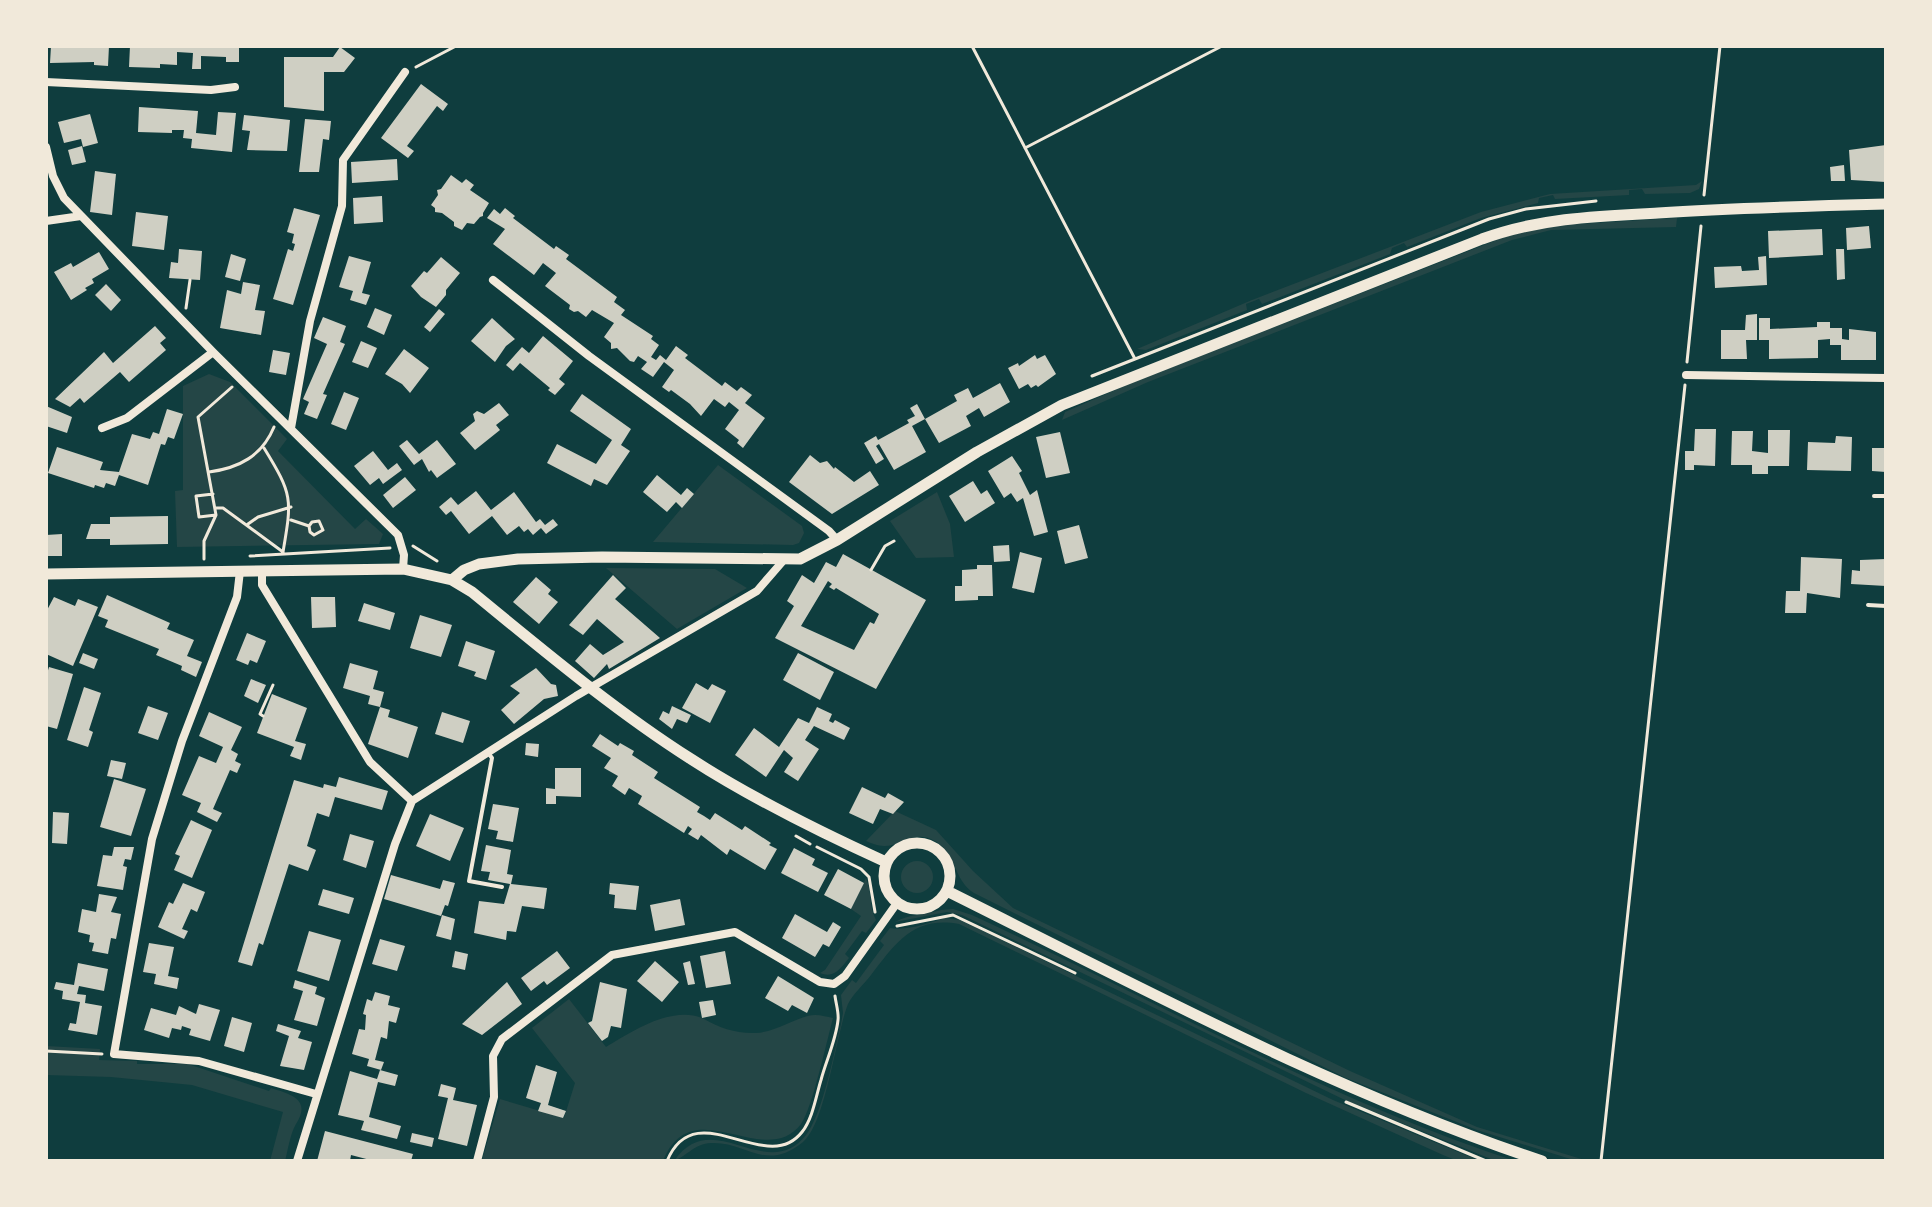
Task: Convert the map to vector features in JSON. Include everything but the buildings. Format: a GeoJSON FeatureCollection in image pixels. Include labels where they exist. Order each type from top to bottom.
{"type":"FeatureCollection","features":[{"type":"Feature","properties":{"kind":"street"},"geometry":{"type":"LineString","coordinates":[[291,428],[310,321],[342,206],[343,160],[405,72]]}},
{"type":"Feature","properties":{"kind":"street"},"geometry":{"type":"LineString","coordinates":[[46,82],[211,90],[235,87]]}},
{"type":"Feature","properties":{"kind":"street"},"geometry":{"type":"LineString","coordinates":[[46,147],[60,192],[213,352],[398,535],[403,569]]}},
{"type":"Feature","properties":{"kind":"street"},"geometry":{"type":"LineString","coordinates":[[452,580],[464,570],[479,564],[518,559],[602,557],[783,561],[813,555],[1022,426],[1062,405],[1508,229],[1587,217],[1886,204]]}},
{"type":"Feature","properties":{"kind":"street"},"geometry":{"type":"LineString","coordinates":[[46,221],[81,216]]}},
{"type":"Feature","properties":{"kind":"street"},"geometry":{"type":"LineString","coordinates":[[493,280],[589,356],[829,531],[837,540]]}},
{"type":"Feature","properties":{"kind":"street"},"geometry":{"type":"LineString","coordinates":[[102,428],[127,418],[213,352]]}},
{"type":"Feature","properties":{"kind":"street"},"geometry":{"type":"LineString","coordinates":[[1686,375],[1886,378]]}},
{"type":"Feature","properties":{"kind":"street"},"geometry":{"type":"LineString","coordinates":[[297,1161],[395,844],[412,801],[590,687],[757,591],[783,561]]}},
{"type":"Feature","properties":{"kind":"street"},"geometry":{"type":"LineString","coordinates":[[46,574],[403,569],[452,580],[472,592],[590,687],[679,751],[771,806],[886,862]]}},
{"type":"Feature","properties":{"kind":"street"},"geometry":{"type":"LineString","coordinates":[[240,571],[237,597],[182,741],[152,839],[114,1054],[176,1058],[218,1065],[316,1094]]}},
{"type":"Feature","properties":{"kind":"street"},"geometry":{"type":"LineString","coordinates":[[262,571],[262,585],[370,762],[412,801]]}},
{"type":"Feature","properties":{"kind":"street"},"geometry":{"type":"LineString","coordinates":[[918,843],[930,845],[939,850],[947,861],[950,874],[947,891],[938,901],[919,910],[908,909],[897,903],[888,892],[886,862],[906,846],[918,843]]}},
{"type":"Feature","properties":{"kind":"street"},"geometry":{"type":"LineString","coordinates":[[947,891],[1341,1083],[1423,1118],[1542,1161]]}},
{"type":"Feature","properties":{"kind":"street"},"geometry":{"type":"LineString","coordinates":[[477,1161],[492,1106],[493,1056],[497,1046],[612,955],[735,932],[820,982],[834,984],[845,976],[897,903]]}},
{"type":"Feature","properties":{"kind":"lane"},"geometry":{"type":"LineString","coordinates":[[1874,496],[1886,496]]}},
{"type":"Feature","properties":{"kind":"lane"},"geometry":{"type":"LineString","coordinates":[[1868,605],[1886,606]]}},
{"type":"Feature","properties":{"kind":"lane"},"geometry":{"type":"LineString","coordinates":[[488,752],[492,758],[469,881],[502,887]]}},
{"type":"Feature","properties":{"kind":"path"},"geometry":{"type":"LineString","coordinates":[[405,72],[456,46]]}},
{"type":"Feature","properties":{"kind":"path"},"geometry":{"type":"LineString","coordinates":[[972,46],[1141,373]]}},
{"type":"Feature","properties":{"kind":"path"},"geometry":{"type":"LineString","coordinates":[[1025,148],[1222,46]]}},
{"type":"Feature","properties":{"kind":"path"},"geometry":{"type":"LineString","coordinates":[[1704,197],[1720,46]]}},
{"type":"Feature","properties":{"kind":"path"},"geometry":{"type":"LineString","coordinates":[[1083,380],[1489,219],[1526,209],[1605,200]]}},
{"type":"Feature","properties":{"kind":"path"},"geometry":{"type":"LineString","coordinates":[[1601,1161],[1702,210]]}},
{"type":"Feature","properties":{"kind":"path"},"geometry":{"type":"LineString","coordinates":[[184,322],[190,280]]}},
{"type":"Feature","properties":{"kind":"path"},"geometry":{"type":"LineString","coordinates":[[210,572],[210,560],[204,560],[204,541],[216,515],[198,417],[240,378]]}},
{"type":"Feature","properties":{"kind":"path"},"geometry":{"type":"LineString","coordinates":[[207,472],[246,461],[264,448],[279,417]]}},
{"type":"Feature","properties":{"kind":"path"},"geometry":{"type":"LineString","coordinates":[[264,448],[286,488],[291,507],[283,552]]}},
{"type":"Feature","properties":{"kind":"path"},"geometry":{"type":"LineString","coordinates":[[213,494],[196,496],[199,517],[216,515]]}},
{"type":"Feature","properties":{"kind":"path"},"geometry":{"type":"LineString","coordinates":[[248,524],[258,517],[291,507]]}},
{"type":"Feature","properties":{"kind":"path"},"geometry":{"type":"LineString","coordinates":[[215,508],[223,508],[248,524],[283,552]]}},
{"type":"Feature","properties":{"kind":"path"},"geometry":{"type":"LineString","coordinates":[[290,519],[309,526]]}},
{"type":"Feature","properties":{"kind":"path"},"geometry":{"type":"LineString","coordinates":[[871,570],[885,546],[894,541]]}},
{"type":"Feature","properties":{"kind":"path"},"geometry":{"type":"LineString","coordinates":[[249,556],[413,546],[442,562]]}},
{"type":"Feature","properties":{"kind":"path"},"geometry":{"type":"LineString","coordinates":[[263,716],[260,714],[273,685]]}},
{"type":"Feature","properties":{"kind":"path"},"geometry":{"type":"LineString","coordinates":[[796,836],[861,869],[869,877],[875,911],[897,927],[953,915],[1086,978]]}},
{"type":"Feature","properties":{"kind":"path"},"geometry":{"type":"LineString","coordinates":[[667,1161],[679,1143],[699,1133],[714,1133],[759,1146],[790,1142],[802,1133],[809,1119],[838,1019],[834,984]]}},
{"type":"Feature","properties":{"kind":"path"},"geometry":{"type":"LineString","coordinates":[[46,1051],[114,1054]]}},
{"type":"Feature","properties":{"kind":"path"},"geometry":{"type":"LineString","coordinates":[[1343,1100],[1486,1161]]}},
{"type":"Feature","properties":{"kind":"shaded area"},"geometry":{"type":"Polygon","coordinates":[[[1702,181],[1699,189],[1690,193],[1645,194],[1642,189],[1629,190],[1629,195],[1555,199],[1553,195],[1539,198],[1538,203],[1481,218],[1407,247],[1404,243],[1392,248],[1390,254],[1262,304],[1259,299],[1246,304],[1247,310],[1146,350],[1137,349],[1252,300],[1481,212],[1550,194],[1696,185],[1702,181]]]}},
{"type":"Feature","properties":{"kind":"shaded area"},"geometry":{"type":"Polygon","coordinates":[[[1677,218],[1676,227],[1551,230],[1512,240],[1148,382],[1062,420],[1065,412],[1129,384],[1507,236],[1560,225],[1677,218]]]}},
{"type":"Feature","properties":{"kind":"shaded area"},"geometry":{"type":"Polygon","coordinates":[[[209,374],[230,382],[287,439],[278,451],[355,529],[366,519],[383,534],[379,544],[177,547],[175,491],[183,490],[183,386],[209,374]]]}},
{"type":"Feature","properties":{"kind":"shaded area"},"geometry":{"type":"Polygon","coordinates":[[[718,465],[802,526],[804,533],[799,543],[653,542],[718,465]]]}},
{"type":"Feature","properties":{"kind":"shaded area"},"geometry":{"type":"Polygon","coordinates":[[[937,492],[950,524],[954,557],[916,558],[890,521],[937,492]]]}},
{"type":"Feature","properties":{"kind":"shaded area"},"geometry":{"type":"Polygon","coordinates":[[[606,568],[715,569],[747,588],[677,629],[606,568]]]}},
{"type":"Feature","properties":{"kind":"shaded area"},"geometry":{"type":"Polygon","coordinates":[[[895,811],[936,830],[973,871],[1013,908],[1350,1071],[1477,1127],[1588,1161],[1577,1161],[1477,1130],[1346,1078],[974,893],[962,881],[946,851],[933,840],[920,837],[884,846],[866,841],[895,811]]]}},
{"type":"Feature","properties":{"kind":"shaded area"},"geometry":{"type":"Polygon","coordinates":[[[917,861],[928,866],[933,877],[928,888],[917,893],[906,888],[901,877],[906,866],[917,861]]]}},
{"type":"Feature","properties":{"kind":"shaded area"},"geometry":{"type":"Polygon","coordinates":[[[866,878],[876,920],[866,933],[862,931],[845,954],[849,958],[840,969],[829,975],[820,973],[861,916],[851,909],[866,878]]]}},
{"type":"Feature","properties":{"kind":"shaded area"},"geometry":{"type":"Polygon","coordinates":[[[953,909],[972,915],[1308,1078],[1445,1136],[1515,1161],[1496,1161],[1347,1101],[962,915],[947,912],[895,922],[953,909]]]}},
{"type":"Feature","properties":{"kind":"shaded area"},"geometry":{"type":"Polygon","coordinates":[[[945,918],[960,920],[1333,1100],[1480,1161],[1458,1161],[1443,1155],[1306,1093],[959,924],[943,923],[929,924],[907,934],[850,1000],[818,1117],[803,1142],[778,1155],[711,1143],[695,1148],[674,1161],[689,1146],[705,1140],[774,1152],[790,1148],[806,1135],[818,1112],[831,1066],[843,1013],[841,995],[852,980],[856,983],[884,945],[880,941],[890,928],[911,927],[945,918]]]}},
{"type":"Feature","properties":{"kind":"shaded area"},"geometry":{"type":"Polygon","coordinates":[[[569,999],[606,1047],[653,1022],[679,1015],[692,1015],[729,1030],[749,1033],[772,1030],[809,1016],[833,1018],[805,1116],[801,1124],[786,1136],[768,1140],[710,1130],[692,1131],[676,1140],[663,1161],[482,1160],[500,1099],[564,1118],[575,1083],[532,1028],[569,999]]]}},
{"type":"Feature","properties":{"kind":"shaded area"},"geometry":{"type":"Polygon","coordinates":[[[46,1046],[100,1049],[99,1060],[188,1064],[293,1096],[302,1109],[285,1161],[270,1161],[283,1112],[192,1085],[111,1077],[46,1075],[46,1046]]]}}]}
